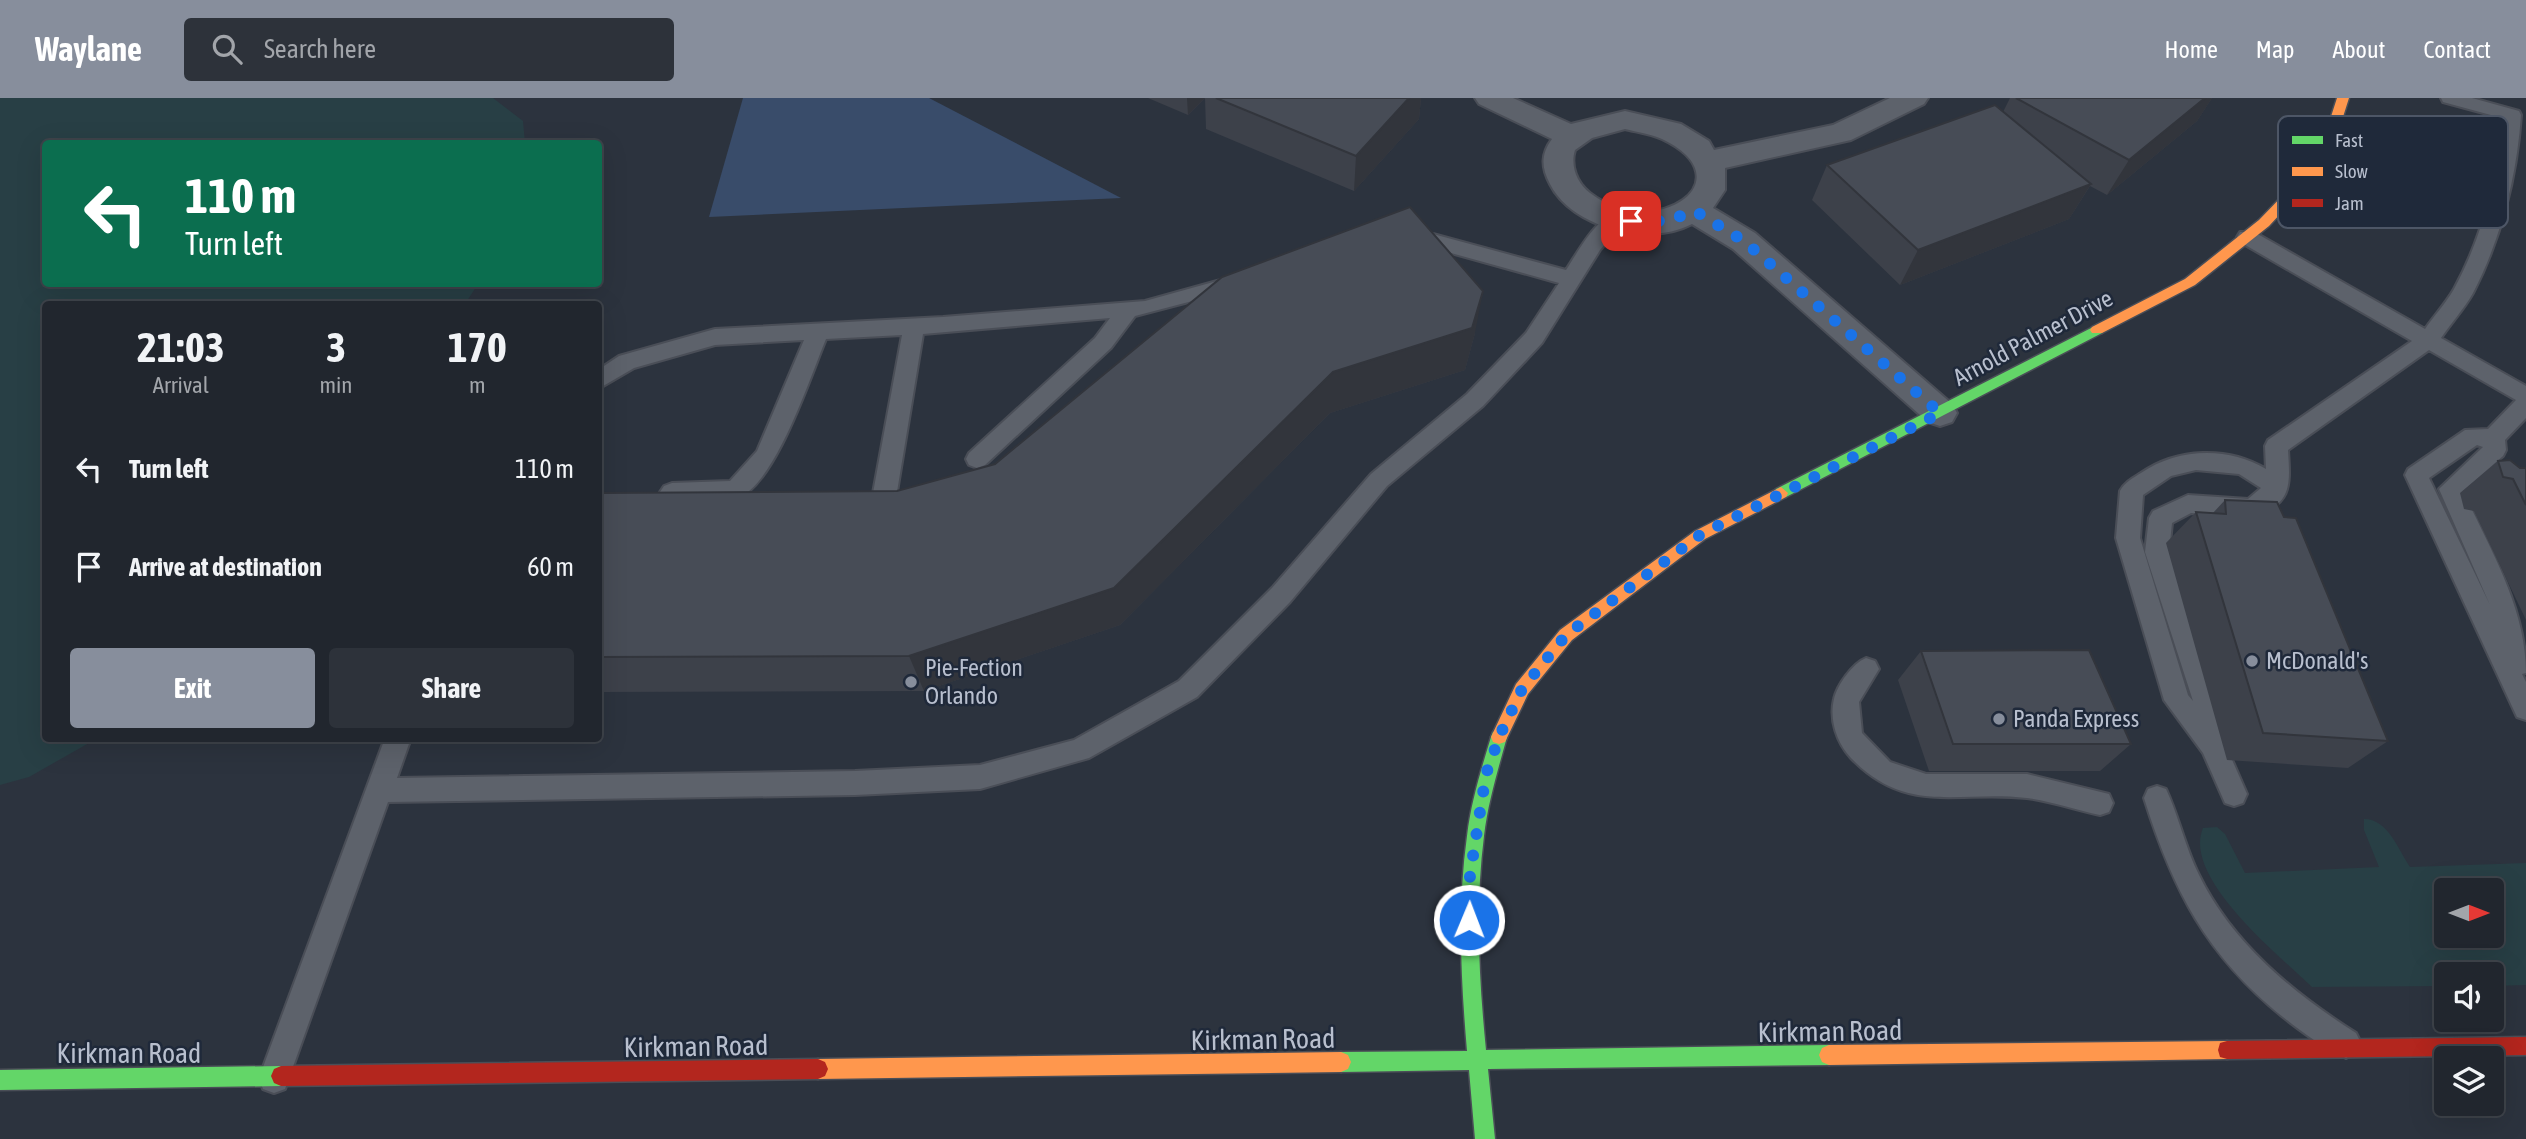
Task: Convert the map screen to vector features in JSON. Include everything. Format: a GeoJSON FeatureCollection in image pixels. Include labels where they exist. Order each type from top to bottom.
{"type":"FeatureCollection","features":[{"type":"Feature","properties":{"kind":"main road","name":"Arnold Palmer Drive"},"geometry":{"type":"LineString","coordinates":[[2337,116],[2343,98]]}},
{"type":"Feature","properties":{"kind":"main road","name":"Arnold Palmer Drive"},"geometry":{"type":"LineString","coordinates":[[1485,1139],[1468,943],[1470,875],[1486,774],[1500,735],[1522,689],[1566,635],[1700,535],[2190,282],[2246,237],[2278,205]]}},
{"type":"Feature","properties":{"kind":"main road","name":"Kirkman Road"},"geometry":{"type":"LineString","coordinates":[[0,1080],[2526,1046]]}},
{"type":"Feature","properties":{"kind":"street"},"geometry":{"type":"LineString","coordinates":[[1489,98],[1571,136]]}},
{"type":"Feature","properties":{"kind":"street"},"geometry":{"type":"LineString","coordinates":[[1710,161],[1841,133],[1914,98]]}},
{"type":"Feature","properties":{"kind":"street"},"geometry":{"type":"LineString","coordinates":[[1625,120],[1651,123],[1687,138],[1710,161],[1714,179],[1709,197],[1695,211],[1673,220],[1646,223],[1617,219],[1591,209],[1572,194],[1560,177],[1557,161],[1563,145],[1571,136],[1598,123],[1625,120]]}},
{"type":"Feature","properties":{"kind":"street"},"geometry":{"type":"LineString","coordinates":[[1695,211],[1744,241],[1940,413]]}},
{"type":"Feature","properties":{"kind":"lane"},"geometry":{"type":"LineString","coordinates":[[2456,99],[2519,117],[2508,165]]}},
{"type":"Feature","properties":{"kind":"lane"},"geometry":{"type":"LineString","coordinates":[[380,790],[855,783],[980,777],[1080,750],[1188,689],[1281,595],[1380,480],[1475,400],[1534,338],[1593,246],[1617,219]]}},
{"type":"Feature","properties":{"kind":"lane"},"geometry":{"type":"LineString","coordinates":[[2278,487],[2276,446],[2428,340],[2463,292],[2489,228]]}},
{"type":"Feature","properties":{"kind":"lane"},"geometry":{"type":"LineString","coordinates":[[2246,237],[2526,396]]}},
{"type":"Feature","properties":{"kind":"lane"},"geometry":{"type":"LineString","coordinates":[[1384,239],[1433,241],[1572,279]]}},
{"type":"Feature","properties":{"kind":"lane"},"geometry":{"type":"LineString","coordinates":[[602,378],[627,362],[715,337],[914,326],[1145,308],[1250,279]]}},
{"type":"Feature","properties":{"kind":"lane"},"geometry":{"type":"LineString","coordinates":[[977,458],[1103,344],[1129,309]]}},
{"type":"Feature","properties":{"kind":"lane"},"geometry":{"type":"LineString","coordinates":[[883,504],[914,326]]}},
{"type":"Feature","properties":{"kind":"lane"},"geometry":{"type":"LineString","coordinates":[[671,492],[736,490],[765,456],[819,330]]}},
{"type":"Feature","properties":{"kind":"lane"},"geometry":{"type":"LineString","coordinates":[[2493,438],[2526,404]]}},
{"type":"Feature","properties":{"kind":"lane"},"geometry":{"type":"LineString","coordinates":[[2493,438],[2473,436],[2416,475],[2526,709]]}},
{"type":"Feature","properties":{"kind":"lane"},"geometry":{"type":"LineString","coordinates":[[2493,438],[2495,450],[2450,489],[2498,592],[2526,694]]}},
{"type":"Feature","properties":{"kind":"lane"},"geometry":{"type":"LineString","coordinates":[[2234,794],[2213,746],[2177,700],[2128,538],[2132,491],[2164,469],[2196,461],[2243,466],[2278,487]]}},
{"type":"Feature","properties":{"kind":"lane"},"geometry":{"type":"LineString","coordinates":[[2213,746],[2211,718],[2157,552],[2161,518],[2188,504],[2252,508],[2278,487]]}},
{"type":"Feature","properties":{"kind":"lane"},"geometry":{"type":"LineString","coordinates":[[1866,669],[1846,700],[1849,738],[1881,771],[1926,786],[2027,786],[2100,803]]}},
{"type":"Feature","properties":{"kind":"lane"},"geometry":{"type":"LineString","coordinates":[[274,1078],[397,742]]}},
{"type":"Feature","properties":{"kind":"lane"},"geometry":{"type":"LineString","coordinates":[[2157,799],[2181,867],[2215,926],[2274,991],[2323,1030],[2355,1049]]}},
{"type":"Feature","properties":{"kind":"green space"},"geometry":{"type":"Polygon","coordinates":[[[0,98],[493,98],[523,121],[525,140],[42,140],[42,287],[476,287],[467,301],[42,301],[42,742],[91,742],[29,777],[0,785],[0,98]]]}},
{"type":"Feature","properties":{"kind":"green space"},"geometry":{"type":"Polygon","coordinates":[[[2364,819],[2372,820],[2386,829],[2410,867],[2526,863],[2526,985],[2504,986],[2504,962],[2434,962],[2434,986],[2312,987],[2257,936],[2220,892],[2207,869],[2200,848],[2203,828],[2217,827],[2225,834],[2245,873],[2379,867],[2364,830],[2364,819]]]}},
{"type":"Feature","properties":{"kind":"water"},"geometry":{"type":"Polygon","coordinates":[[[743,98],[929,98],[1121,198],[709,217],[743,98]]]}},
{"type":"Feature","properties":{"kind":"building"},"geometry":{"type":"Polygon","coordinates":[[[1216,98],[1409,98],[1356,156],[1216,98]]]}},
{"type":"Feature","properties":{"kind":"building"},"geometry":{"type":"Polygon","coordinates":[[[2016,98],[2205,98],[2129,160],[2016,98]]]}},
{"type":"Feature","properties":{"kind":"building"},"geometry":{"type":"Polygon","coordinates":[[[1995,105],[2091,184],[1918,250],[1827,165],[1995,105]]]}},
{"type":"Feature","properties":{"kind":"building"},"geometry":{"type":"Polygon","coordinates":[[[1410,207],[1483,291],[1472,328],[1333,372],[1114,588],[909,656],[602,657],[602,493],[897,491],[995,464],[1222,277],[1410,207]]]}},
{"type":"Feature","properties":{"kind":"building"},"geometry":{"type":"Polygon","coordinates":[[[2510,460],[2520,468],[2526,468],[2526,505],[2513,479],[2503,477],[2498,461],[2510,460]]]}},
{"type":"Feature","properties":{"kind":"building"},"geometry":{"type":"Polygon","coordinates":[[[2225,500],[2277,502],[2284,517],[2296,518],[2388,741],[2263,733],[2196,512],[2226,514],[2225,500]]]}},
{"type":"Feature","properties":{"kind":"building"},"geometry":{"type":"Polygon","coordinates":[[[2089,650],[2131,744],[1953,744],[1921,651],[2089,650]]]}},
{"type":"Feature","properties":{"kind":"traffic: fast"},"geometry":{"type":"LineString","coordinates":[[1781,493],[2097,330]]}},
{"type":"Feature","properties":{"kind":"traffic: fast"},"geometry":{"type":"LineString","coordinates":[[1485,1139],[1472,987],[1471,886],[1475,836],[1484,786],[1499,737]]}},
{"type":"Feature","properties":{"kind":"traffic: fast"},"geometry":{"type":"LineString","coordinates":[[1341,1062],[1829,1055]]}},
{"type":"Feature","properties":{"kind":"traffic: fast"},"geometry":{"type":"LineString","coordinates":[[0,1080],[281,1076]]}},
{"type":"Feature","properties":{"kind":"traffic: slow"},"geometry":{"type":"LineString","coordinates":[[2337,116],[2343,98]]}},
{"type":"Feature","properties":{"kind":"traffic: slow"},"geometry":{"type":"LineString","coordinates":[[2097,330],[2190,282],[2264,223],[2278,208]]}},
{"type":"Feature","properties":{"kind":"traffic: slow"},"geometry":{"type":"LineString","coordinates":[[1499,737],[1522,689],[1566,635],[1700,535],[1781,493]]}},
{"type":"Feature","properties":{"kind":"traffic: slow"},"geometry":{"type":"LineString","coordinates":[[1829,1055],[2227,1050]]}},
{"type":"Feature","properties":{"kind":"traffic: slow"},"geometry":{"type":"LineString","coordinates":[[818,1069],[1341,1062]]}},
{"type":"Feature","properties":{"kind":"traffic: jam"},"geometry":{"type":"LineString","coordinates":[[2227,1050],[2526,1046]]}},
{"type":"Feature","properties":{"kind":"traffic: jam"},"geometry":{"type":"LineString","coordinates":[[281,1076],[818,1069]]}},
{"type":"Feature","properties":{"kind":"place","name":"McDonald's"},"geometry":{"type":"Point","coordinates":[2252,661]}},
{"type":"Feature","properties":{"kind":"place","name":"Pie-Fection Orlando"},"geometry":{"type":"Point","coordinates":[911,682]}},
{"type":"Feature","properties":{"kind":"place","name":"Panda Express"},"geometry":{"type":"Point","coordinates":[1999,719]}},
{"type":"Feature","properties":{"kind":"route"},"geometry":{"type":"LineString","coordinates":[[1469,920],[1470,875],[1486,774],[1500,735],[1522,689],[1566,635],[1700,535],[1940,413],[1744,241],[1695,211],[1673,220],[1646,223],[1631,221]]}}]}
